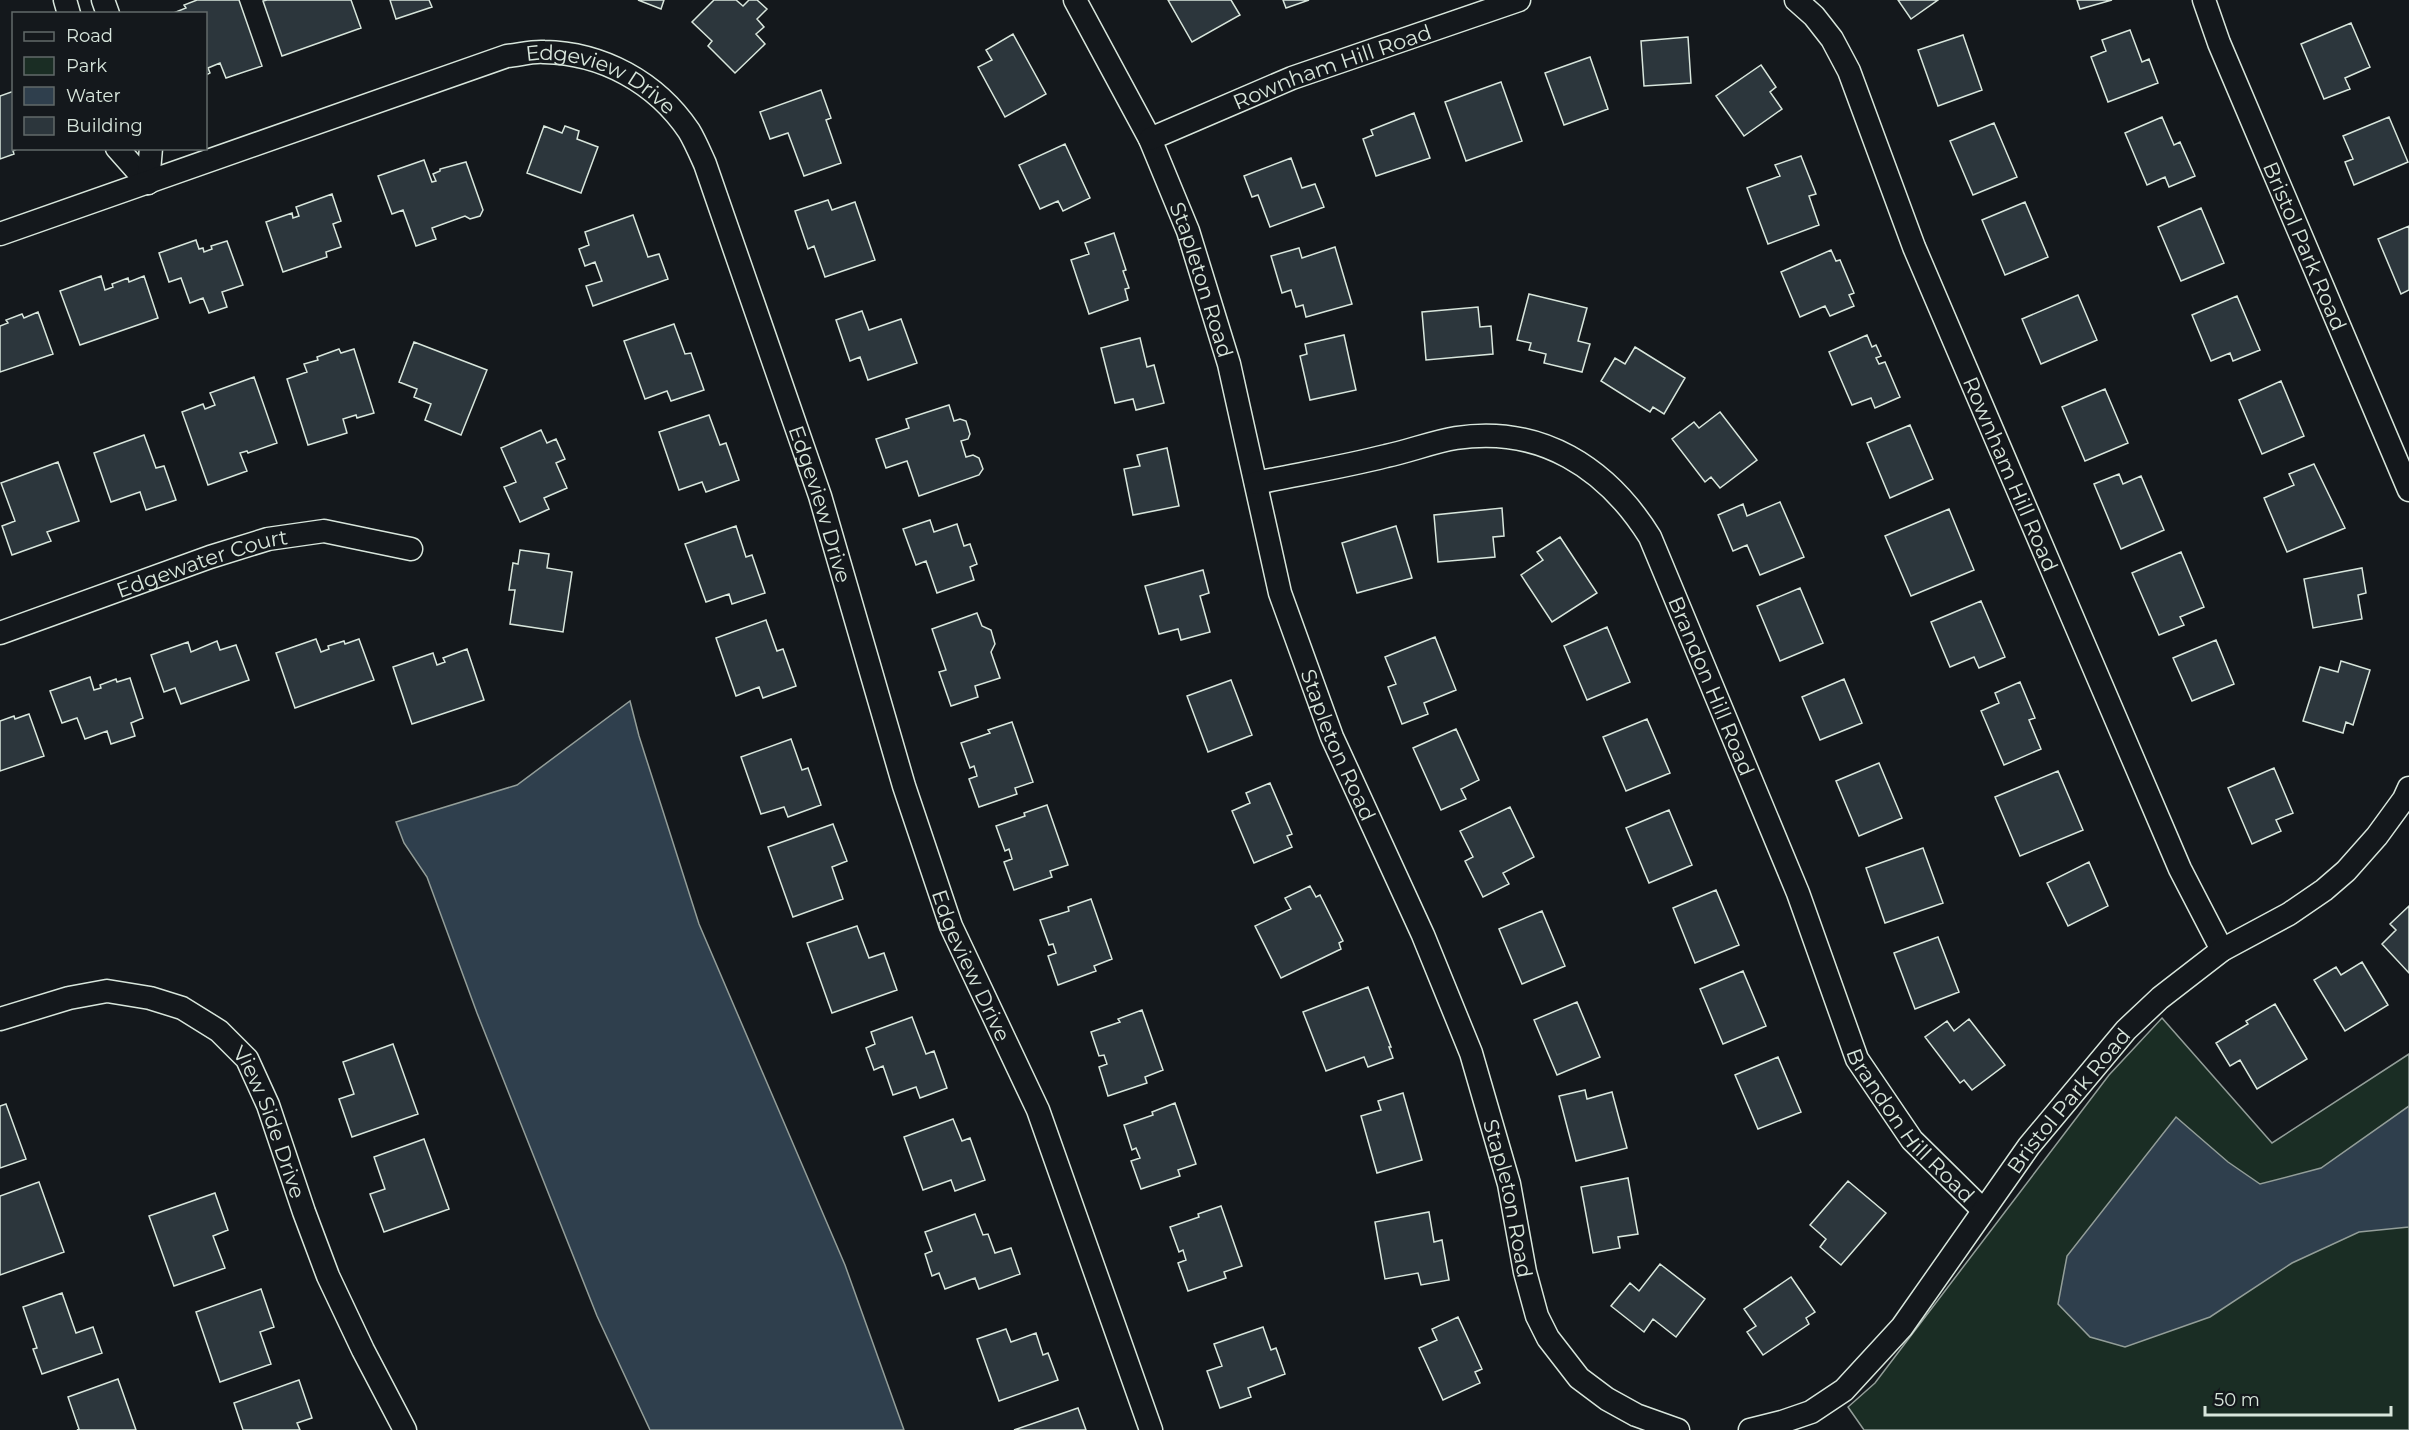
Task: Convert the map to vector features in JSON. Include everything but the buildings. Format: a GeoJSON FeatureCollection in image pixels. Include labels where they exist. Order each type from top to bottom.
{"type":"FeatureCollection","features":[{"type":"Feature","properties":{"kind":"street","name":"Stapleton Road"},"geometry":{"type":"LineString","coordinates":[[1075,0],[1150,139],[1188,231],[1229,364],[1280,593],[1332,737],[1423,935],[1471,1053],[1509,1184],[1525,1272],[1537,1316],[1548,1338],[1579,1378],[1607,1399],[1636,1415],[1677,1430]]}},
{"type":"Feature","properties":{"kind":"street","name":"Rownham Hill Road"},"geometry":{"type":"LineString","coordinates":[[1150,139],[1292,78],[1519,0]]}},
{"type":"Feature","properties":{"kind":"street","name":"Rownham Hill Road"},"geometry":{"type":"LineString","coordinates":[[1796,0],[1814,16],[1832,39],[1849,71],[1914,247],[2180,869],[2222,950]]}},
{"type":"Feature","properties":{"kind":"street","name":"Bristol Park Road"},"geometry":{"type":"LineString","coordinates":[[2204,0],[2223,54],[2409,490]]}},
{"type":"Feature","properties":{"kind":"street","name":"Edgeview Drive"},"geometry":{"type":"LineString","coordinates":[[0,234],[507,56],[542,52],[576,54],[631,75],[652,89],[665,102],[689,131],[705,164],[820,496],[904,786],[951,926],[1038,1110],[1151,1430]]}},
{"type":"Feature","properties":{"kind":"street"},"geometry":{"type":"LineString","coordinates":[[119,150],[148,183]]}},
{"type":"Feature","properties":{"kind":"street"},"geometry":{"type":"LineString","coordinates":[[148,183],[151,150]]}},
{"type":"Feature","properties":{"kind":"street","name":"Brandon Hill Road"},"geometry":{"type":"LineString","coordinates":[[1256,483],[1387,456],[1436,441],[1460,437],[1494,436],[1528,440],[1564,454],[1595,474],[1621,497],[1650,537],[1798,893],[1857,1059],[1867,1077],[1912,1140],[1983,1210]]}},
{"type":"Feature","properties":{"kind":"street","name":"Edgewater Court"},"geometry":{"type":"LineString","coordinates":[[0,633],[210,557],[268,539],[324,531],[411,549]]}},
{"type":"Feature","properties":{"kind":"street","name":"Bristol Park Road"},"geometry":{"type":"LineString","coordinates":[[1750,1430],[1811,1412],[1844,1390],[1902,1327],[2029,1146],[2126,1030],[2160,998],[2222,950],[2289,914],[2324,890],[2365,850],[2407,796]]}},
{"type":"Feature","properties":{"kind":"street","name":"View Side Drive"},"geometry":{"type":"LineString","coordinates":[[0,1019],[69,998],[107,991],[150,998],[182,1008],[219,1031],[247,1059],[268,1105],[328,1276],[405,1430]]}},
{"type":"Feature","properties":{"kind":"green space"},"geometry":{"type":"Polygon","coordinates":[[[2162,1018],[2272,1143],[2409,1054],[2409,1430],[1864,1430],[1848,1407],[1875,1383],[2109,1075],[2162,1018]]]}},
{"type":"Feature","properties":{"kind":"water"},"geometry":{"type":"Polygon","coordinates":[[[630,701],[699,924],[845,1265],[904,1430],[650,1430],[597,1316],[477,1013],[427,877],[404,843],[396,822],[517,785],[630,701]]]}},
{"type":"Feature","properties":{"kind":"water"},"geometry":{"type":"Polygon","coordinates":[[[2409,1106],[2409,1227],[2359,1232],[2292,1263],[2210,1317],[2125,1347],[2090,1337],[2058,1304],[2067,1256],[2176,1117],[2228,1162],[2260,1184],[2321,1168],[2409,1106]]]}}]}
